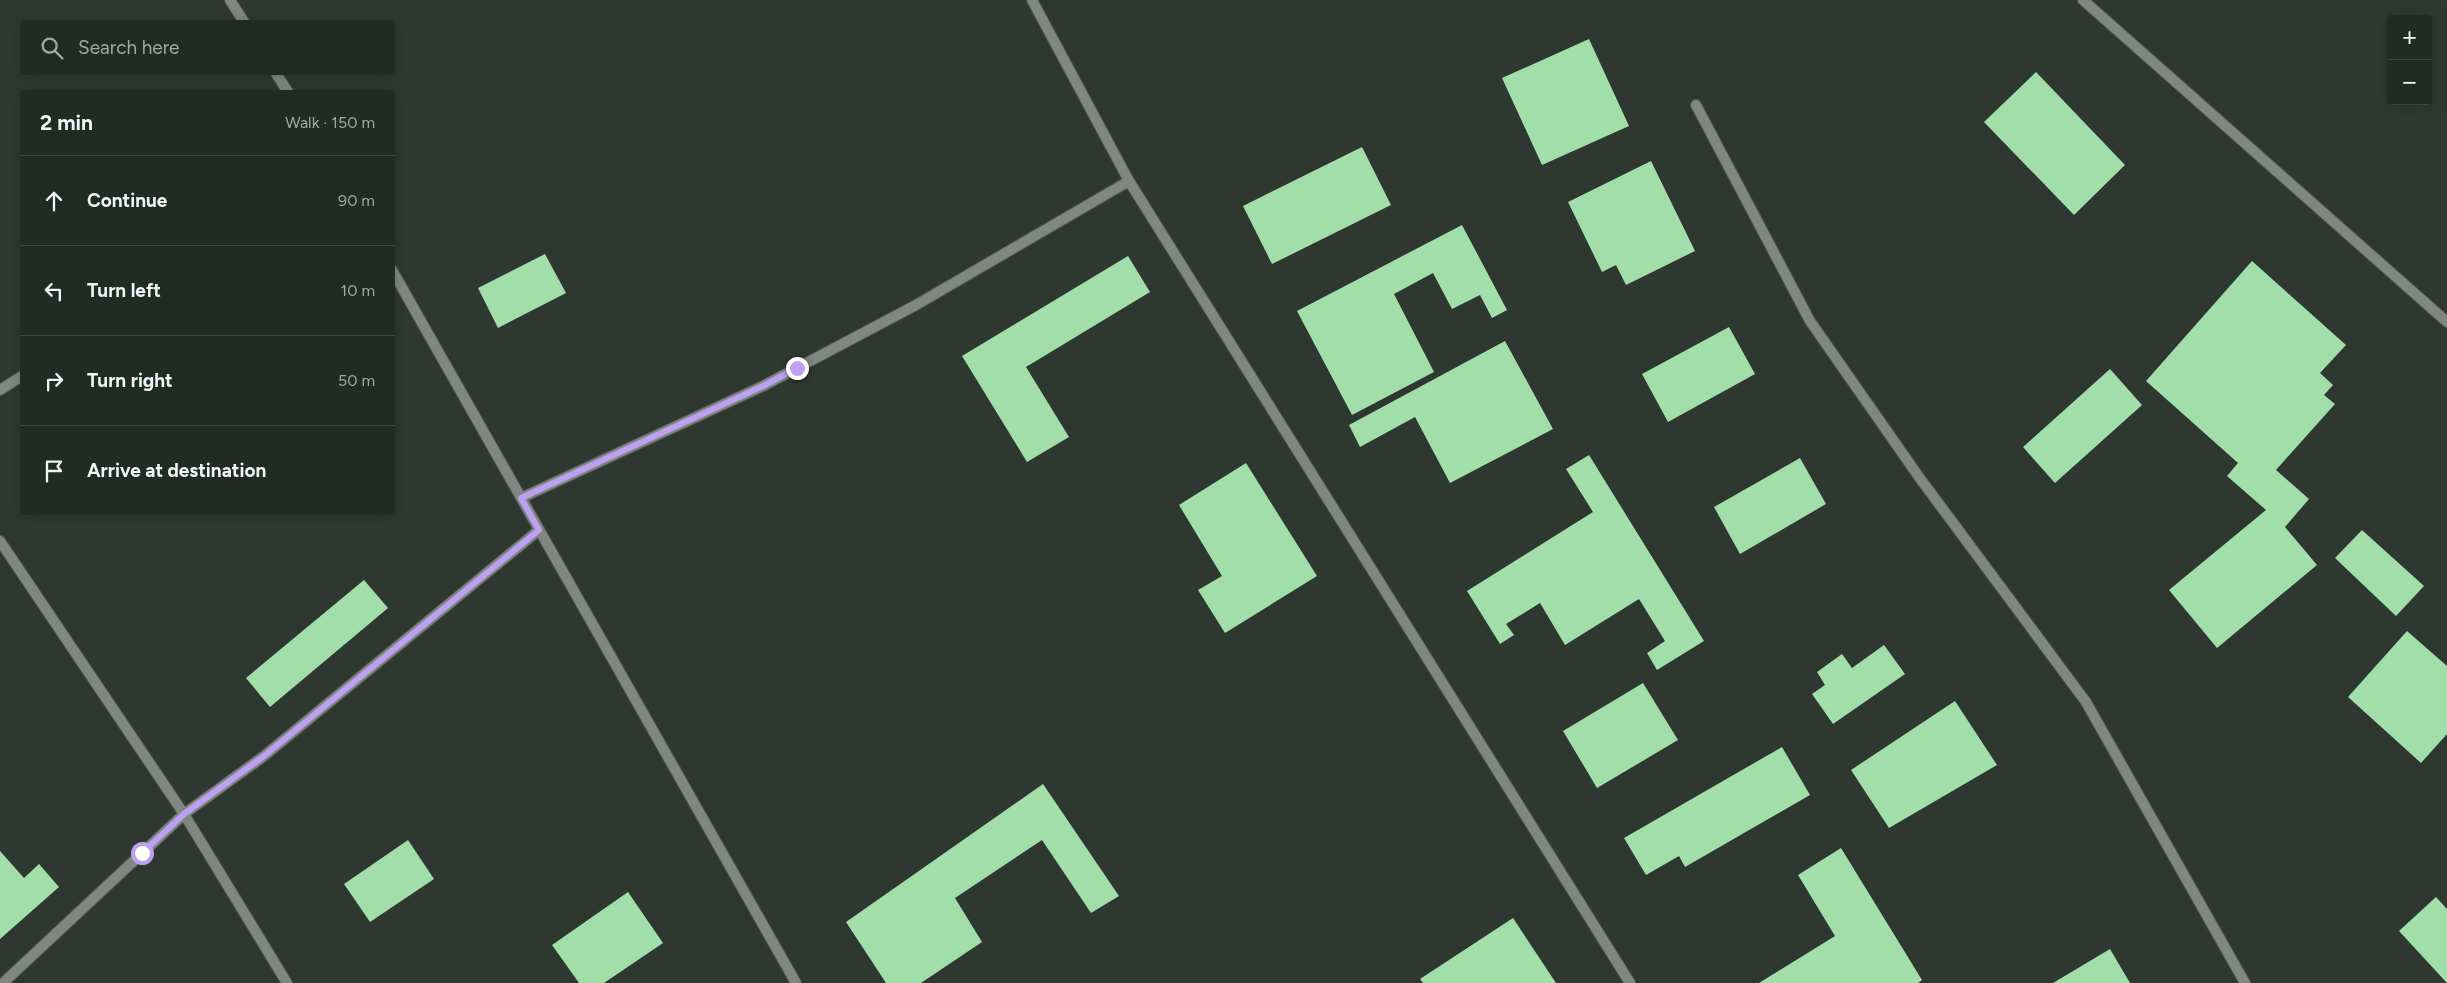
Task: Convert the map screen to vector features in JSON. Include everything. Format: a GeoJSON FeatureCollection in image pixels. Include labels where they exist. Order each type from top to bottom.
{"type":"FeatureCollection","features":[{"type":"Feature","properties":{"kind":"street"},"geometry":{"type":"LineString","coordinates":[[230,0],[243,20]]}},
{"type":"Feature","properties":{"kind":"street"},"geometry":{"type":"LineString","coordinates":[[1032,0],[1129,182],[1630,983]]}},
{"type":"Feature","properties":{"kind":"street"},"geometry":{"type":"LineString","coordinates":[[2082,0],[2447,322]]}},
{"type":"Feature","properties":{"kind":"street"},"geometry":{"type":"LineString","coordinates":[[277,75],[287,90]]}},
{"type":"Feature","properties":{"kind":"street"},"geometry":{"type":"LineString","coordinates":[[1696,105],[1810,321],[1919,477],[2086,702],[2244,983]]}},
{"type":"Feature","properties":{"kind":"street"},"geometry":{"type":"LineString","coordinates":[[521,498],[763,386],[916,305],[1129,182]]}},
{"type":"Feature","properties":{"kind":"street"},"geometry":{"type":"LineString","coordinates":[[395,275],[796,983]]}},
{"type":"Feature","properties":{"kind":"street"},"geometry":{"type":"LineString","coordinates":[[0,390],[20,377]]}},
{"type":"Feature","properties":{"kind":"street"},"geometry":{"type":"LineString","coordinates":[[3,983],[184,814],[264,756],[539,530]]}},
{"type":"Feature","properties":{"kind":"street"},"geometry":{"type":"LineString","coordinates":[[0,542],[184,814],[286,983]]}},
{"type":"Feature","properties":{"kind":"building"},"geometry":{"type":"Polygon","coordinates":[[[1589,39],[1629,126],[1542,165],[1502,78],[1589,39]]]}},
{"type":"Feature","properties":{"kind":"building"},"geometry":{"type":"Polygon","coordinates":[[[2036,72],[2125,165],[2074,215],[1984,122],[2036,72]]]}},
{"type":"Feature","properties":{"kind":"building"},"geometry":{"type":"Polygon","coordinates":[[[1362,147],[1391,205],[1272,264],[1243,206],[1362,147]]]}},
{"type":"Feature","properties":{"kind":"building"},"geometry":{"type":"Polygon","coordinates":[[[1651,161],[1695,251],[1626,285],[1616,265],[1602,272],[1568,202],[1651,161]]]}},
{"type":"Feature","properties":{"kind":"building"},"geometry":{"type":"Polygon","coordinates":[[[1462,225],[1507,310],[1492,318],[1480,295],[1452,309],[1433,273],[1394,294],[1434,372],[1352,415],[1297,311],[1462,225]]]}},
{"type":"Feature","properties":{"kind":"building"},"geometry":{"type":"Polygon","coordinates":[[[545,254],[566,293],[498,328],[478,288],[545,254]]]}},
{"type":"Feature","properties":{"kind":"building"},"geometry":{"type":"Polygon","coordinates":[[[1128,256],[1150,292],[1026,367],[1069,437],[1027,462],[962,356],[1128,256]]]}},
{"type":"Feature","properties":{"kind":"building"},"geometry":{"type":"Polygon","coordinates":[[[2252,261],[2346,345],[2320,373],[2333,385],[2324,395],[2335,404],[2276,470],[2309,499],[2285,527],[2317,565],[2217,648],[2169,590],[2266,510],[2227,476],[2238,463],[2146,381],[2252,261]]]}},
{"type":"Feature","properties":{"kind":"building"},"geometry":{"type":"Polygon","coordinates":[[[1729,327],[1755,374],[1668,422],[1642,374],[1729,327]]]}},
{"type":"Feature","properties":{"kind":"building"},"geometry":{"type":"Polygon","coordinates":[[[1505,341],[1553,429],[1450,483],[1415,417],[1360,447],[1349,425],[1505,341]]]}},
{"type":"Feature","properties":{"kind":"building"},"geometry":{"type":"Polygon","coordinates":[[[2110,369],[2142,405],[2055,483],[2023,447],[2110,369]]]}},
{"type":"Feature","properties":{"kind":"building"},"geometry":{"type":"Polygon","coordinates":[[[1589,455],[1704,641],[1657,670],[1647,653],[1665,641],[1639,599],[1565,645],[1540,603],[1506,624],[1514,635],[1500,644],[1467,591],[1593,512],[1566,469],[1589,455]]]}},
{"type":"Feature","properties":{"kind":"building"},"geometry":{"type":"Polygon","coordinates":[[[1800,458],[1826,504],[1740,554],[1714,507],[1800,458]]]}},
{"type":"Feature","properties":{"kind":"building"},"geometry":{"type":"Polygon","coordinates":[[[1246,463],[1317,576],[1225,633],[1198,590],[1222,576],[1179,505],[1246,463]]]}},
{"type":"Feature","properties":{"kind":"building"},"geometry":{"type":"Polygon","coordinates":[[[2362,530],[2424,586],[2396,616],[2335,558],[2362,530]]]}},
{"type":"Feature","properties":{"kind":"building"},"geometry":{"type":"Polygon","coordinates":[[[364,580],[388,608],[270,707],[246,678],[364,580]]]}},
{"type":"Feature","properties":{"kind":"building"},"geometry":{"type":"Polygon","coordinates":[[[2407,631],[2447,666],[2447,734],[2421,763],[2348,697],[2407,631]]]}},
{"type":"Feature","properties":{"kind":"building"},"geometry":{"type":"Polygon","coordinates":[[[1884,645],[1905,674],[1833,724],[1812,694],[1825,685],[1817,672],[1842,654],[1852,668],[1884,645]]]}},
{"type":"Feature","properties":{"kind":"building"},"geometry":{"type":"Polygon","coordinates":[[[1643,683],[1678,740],[1597,788],[1563,731],[1643,683]]]}},
{"type":"Feature","properties":{"kind":"building"},"geometry":{"type":"Polygon","coordinates":[[[1955,701],[1997,765],[1889,828],[1851,770],[1955,701]]]}},
{"type":"Feature","properties":{"kind":"building"},"geometry":{"type":"Polygon","coordinates":[[[1782,747],[1810,795],[1685,867],[1679,856],[1646,875],[1624,838],[1782,747]]]}},
{"type":"Feature","properties":{"kind":"building"},"geometry":{"type":"Polygon","coordinates":[[[1043,784],[1119,896],[1091,913],[1042,840],[955,898],[982,942],[921,983],[886,983],[846,922],[1043,784]]]}},
{"type":"Feature","properties":{"kind":"building"},"geometry":{"type":"Polygon","coordinates":[[[408,840],[434,879],[370,922],[344,884],[408,840]]]}},
{"type":"Feature","properties":{"kind":"building"},"geometry":{"type":"Polygon","coordinates":[[[1841,848],[1922,980],[1918,983],[1759,983],[1835,936],[1798,875],[1841,848]]]}},
{"type":"Feature","properties":{"kind":"building"},"geometry":{"type":"Polygon","coordinates":[[[0,851],[24,878],[39,864],[59,887],[0,939],[0,851]]]}},
{"type":"Feature","properties":{"kind":"building"},"geometry":{"type":"Polygon","coordinates":[[[628,892],[663,943],[604,983],[579,983],[552,945],[628,892]]]}},
{"type":"Feature","properties":{"kind":"building"},"geometry":{"type":"Polygon","coordinates":[[[2436,897],[2447,909],[2447,983],[2399,931],[2436,897]]]}},
{"type":"Feature","properties":{"kind":"building"},"geometry":{"type":"Polygon","coordinates":[[[1513,918],[1556,983],[1423,983],[1420,979],[1513,918]]]}},
{"type":"Feature","properties":{"kind":"building"},"geometry":{"type":"Polygon","coordinates":[[[2110,949],[2130,983],[2053,983],[2110,949]]]}},
{"type":"Feature","properties":{"kind":"route"},"geometry":{"type":"LineString","coordinates":[[142,853],[184,814],[264,756],[539,530],[521,498],[763,386],[797,368]]}}]}
